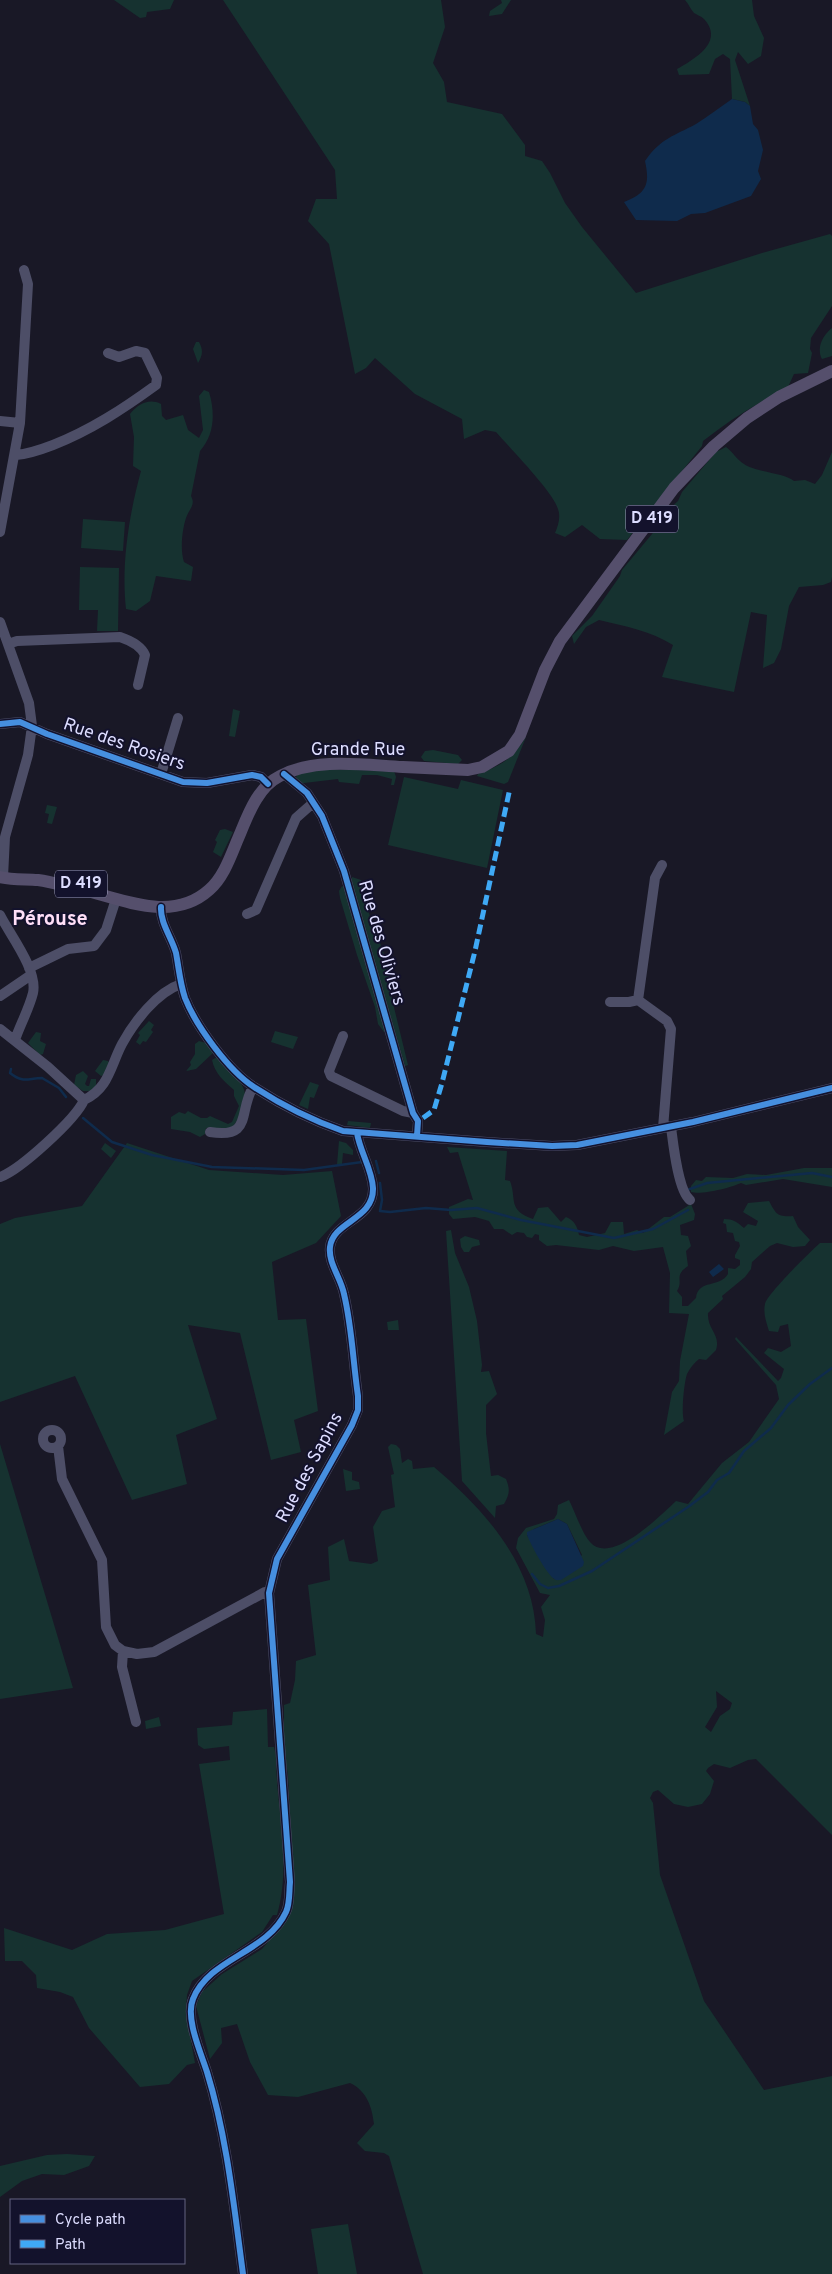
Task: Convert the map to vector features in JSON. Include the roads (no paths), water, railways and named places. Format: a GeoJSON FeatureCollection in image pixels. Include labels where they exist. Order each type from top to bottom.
{"type":"FeatureCollection","features":[{"type":"Feature","properties":{"kind":"main road","name":"Grande Rue"},"geometry":{"type":"LineString","coordinates":[[1,876],[24,872],[57,877],[161,907],[187,902],[209,890],[221,876],[250,812],[268,784],[284,774],[303,767],[353,764],[468,770],[482,767],[508,751],[520,735],[546,670],[560,641],[674,488],[714,446],[747,418],[779,397],[832,371]]}},
{"type":"Feature","properties":{"kind":"main road"},"geometry":{"type":"LineString","coordinates":[[1,876],[54,883],[150,908],[161,907]]}},
{"type":"Feature","properties":{"kind":"street"},"geometry":{"type":"LineString","coordinates":[[0,532],[16,455],[20,423],[28,284],[24,270]]}},
{"type":"Feature","properties":{"kind":"street"},"geometry":{"type":"LineString","coordinates":[[16,455],[27,454],[83,433],[114,415],[156,385],[157,378],[145,353],[136,351],[120,357],[108,353]]}},
{"type":"Feature","properties":{"kind":"street"},"geometry":{"type":"LineString","coordinates":[[0,421],[20,423]]}},
{"type":"Feature","properties":{"kind":"street"},"geometry":{"type":"LineString","coordinates":[[0,622],[29,703],[32,726],[26,763],[5,837],[1,876]]}},
{"type":"Feature","properties":{"kind":"street"},"geometry":{"type":"LineString","coordinates":[[8,644],[17,641],[36,640],[120,637],[127,639],[143,650],[145,655],[138,685]]}},
{"type":"Feature","properties":{"kind":"street"},"geometry":{"type":"LineString","coordinates":[[160,774],[178,718]]}},
{"type":"Feature","properties":{"kind":"street","name":"Rue des Rosiers"},"geometry":{"type":"LineString","coordinates":[[0,724],[20,722],[47,734],[183,782],[207,783],[256,775],[268,784]]}},
{"type":"Feature","properties":{"kind":"street","name":"Rue des Oliviers"},"geometry":{"type":"LineString","coordinates":[[284,774],[306,793],[322,816],[347,880],[418,1117],[416,1136]]}},
{"type":"Feature","properties":{"kind":"street"},"geometry":{"type":"LineString","coordinates":[[247,914],[256,910],[296,818],[313,803]]}},
{"type":"Feature","properties":{"kind":"street"},"geometry":{"type":"LineString","coordinates":[[638,1000],[655,878],[662,865]]}},
{"type":"Feature","properties":{"kind":"street"},"geometry":{"type":"LineString","coordinates":[[0,996],[30,972],[65,950],[94,946],[103,937],[116,899]]}},
{"type":"Feature","properties":{"kind":"street"},"geometry":{"type":"LineString","coordinates":[[161,907],[163,920],[176,954],[181,984],[191,1012],[201,1028],[223,1056],[253,1087],[329,1126],[356,1133],[552,1146],[592,1143],[739,1112],[832,1088]]}},
{"type":"Feature","properties":{"kind":"street"},"geometry":{"type":"LineString","coordinates":[[0,915],[30,972],[33,993],[15,1040]]}},
{"type":"Feature","properties":{"kind":"street"},"geometry":{"type":"LineString","coordinates":[[0,1177],[19,1166],[31,1156],[71,1118],[84,1100],[96,1094],[102,1088],[123,1042],[139,1020],[164,990],[181,984]]}},
{"type":"Feature","properties":{"kind":"street"},"geometry":{"type":"LineString","coordinates":[[610,1002],[638,1000],[667,1021],[671,1029],[667,1127],[682,1185],[687,1198],[690,1200]]}},
{"type":"Feature","properties":{"kind":"street"},"geometry":{"type":"LineString","coordinates":[[0,1029],[84,1100]]}},
{"type":"Feature","properties":{"kind":"street"},"geometry":{"type":"LineString","coordinates":[[343,1036],[329,1071],[331,1076],[418,1117]]}},
{"type":"Feature","properties":{"kind":"street"},"geometry":{"type":"LineString","coordinates":[[210,1132],[225,1135],[237,1130],[244,1119],[253,1087]]}},
{"type":"Feature","properties":{"kind":"street","name":"Rue des Sapins"},"geometry":{"type":"LineString","coordinates":[[243,2274],[222,2136],[192,2021],[191,2001],[198,1988],[207,1979],[258,1945],[286,1912],[290,1882],[269,1593],[277,1559],[343,1442],[358,1410],[358,1396],[344,1293],[331,1258],[330,1249],[331,1241],[337,1233],[362,1214],[369,1205],[372,1196],[371,1178],[356,1133]]}},
{"type":"Feature","properties":{"kind":"street"},"geometry":{"type":"LineString","coordinates":[[58,1446],[62,1479],[102,1560],[106,1627],[115,1645],[123,1651],[137,1654],[154,1652],[265,1592],[269,1593]]}},
{"type":"Feature","properties":{"kind":"street"},"geometry":{"type":"LineString","coordinates":[[123,1651],[122,1667],[136,1722]]}},
{"type":"Feature","properties":{"kind":"water"},"geometry":{"type":"Polygon","coordinates":[[[732,99],[745,102],[750,106],[753,124],[758,130],[763,150],[758,171],[761,179],[751,196],[705,213],[691,214],[677,221],[636,220],[624,202],[638,195],[645,187],[647,176],[645,161],[651,153],[668,138],[696,124],[732,99]]]}},
{"type":"Feature","properties":{"kind":"water"},"geometry":{"type":"Polygon","coordinates":[[[719,1264],[724,1269],[713,1277],[709,1272],[719,1264]]]}},
{"type":"Feature","properties":{"kind":"water"},"geometry":{"type":"Polygon","coordinates":[[[558,1519],[567,1524],[584,1562],[583,1566],[561,1580],[554,1579],[550,1575],[527,1535],[527,1532],[558,1519]]]}},
{"type":"Feature","properties":{"kind":"waterway"},"geometry":{"type":"LineString","coordinates":[[11,1069],[10,1073],[19,1078],[26,1080],[42,1078],[59,1088],[66,1097]]}},
{"type":"Feature","properties":{"kind":"waterway"},"geometry":{"type":"LineString","coordinates":[[83,1118],[112,1142],[152,1155],[212,1167],[304,1170],[362,1162]]}},
{"type":"Feature","properties":{"kind":"waterway"},"geometry":{"type":"LineString","coordinates":[[376,1161],[379,1173]]}},
{"type":"Feature","properties":{"kind":"waterway"},"geometry":{"type":"LineString","coordinates":[[687,1190],[707,1183],[812,1173],[832,1177]]}},
{"type":"Feature","properties":{"kind":"waterway"},"geometry":{"type":"LineString","coordinates":[[380,1183],[382,1200],[380,1211],[390,1212],[426,1208],[451,1210],[477,1208],[521,1220],[614,1238],[653,1229],[688,1210]]}},
{"type":"Feature","properties":{"kind":"waterway"},"geometry":{"type":"LineString","coordinates":[[532,1574],[540,1584],[548,1588],[559,1586],[592,1571],[688,1507],[708,1492],[717,1480],[729,1473],[744,1451],[771,1428],[788,1405],[810,1384],[832,1368]]}},
{"type":"Feature","properties":{"kind":"district","name":"Pérouse"},"geometry":{"type":"Point","coordinates":[50,920]}}]}
